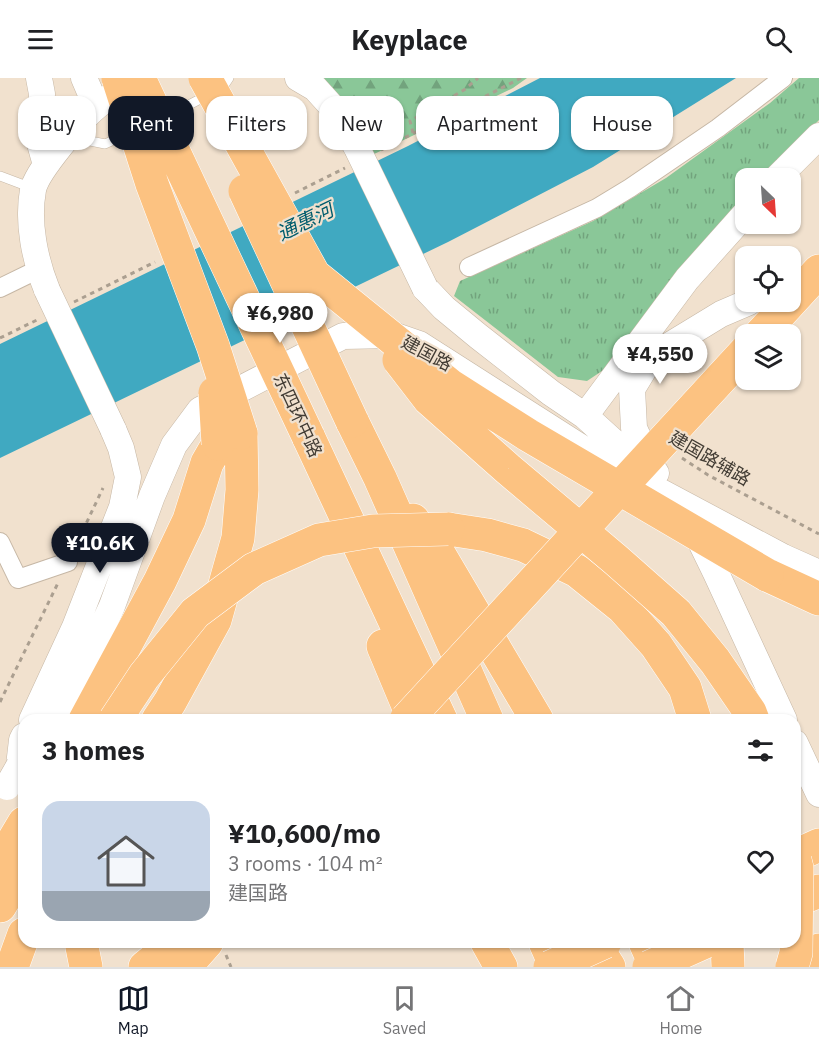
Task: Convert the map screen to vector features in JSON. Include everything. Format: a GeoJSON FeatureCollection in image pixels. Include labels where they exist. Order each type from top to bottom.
{"type":"FeatureCollection","features":[{"type":"Feature","properties":{"kind":"highway"},"geometry":{"type":"LineString","coordinates":[[118,78],[152,184],[213,346],[229,438],[242,490],[238,538],[215,620],[162,714]]}},
{"type":"Feature","properties":{"kind":"highway","name":"东四环中路"},"geometry":{"type":"LineString","coordinates":[[139,78],[438,714]]}},
{"type":"Feature","properties":{"kind":"highway"},"geometry":{"type":"LineString","coordinates":[[192,78],[352,421],[381,478],[484,714]]}},
{"type":"Feature","properties":{"kind":"highway"},"geometry":{"type":"LineString","coordinates":[[205,78],[314,275],[451,386],[528,435],[767,575],[819,599]]}},
{"type":"Feature","properties":{"kind":"highway"},"geometry":{"type":"LineString","coordinates":[[770,324],[819,270]]}},
{"type":"Feature","properties":{"kind":"highway"},"geometry":{"type":"LineString","coordinates":[[366,316],[429,399],[676,613],[715,661],[751,714]]}},
{"type":"Feature","properties":{"kind":"highway"},"geometry":{"type":"LineString","coordinates":[[322,465],[354,578],[412,714],[735,363]]}},
{"type":"Feature","properties":{"kind":"highway"},"geometry":{"type":"LineString","coordinates":[[88,714],[160,581],[189,520],[207,463],[229,438]]}},
{"type":"Feature","properties":{"kind":"highway"},"geometry":{"type":"LineString","coordinates":[[381,478],[439,554],[533,714]]}},
{"type":"Feature","properties":{"kind":"highway"},"geometry":{"type":"LineString","coordinates":[[119,714],[144,676],[195,613],[254,569],[319,540],[373,531],[448,529],[487,535],[523,545],[577,571],[623,608],[656,645],[685,688],[693,714]]}},
{"type":"Feature","properties":{"kind":"highway"},"geometry":{"type":"LineString","coordinates":[[0,862],[18,833]]}},
{"type":"Feature","properties":{"kind":"highway"},"geometry":{"type":"LineString","coordinates":[[801,855],[819,845]]}},
{"type":"Feature","properties":{"kind":"highway"},"geometry":{"type":"LineString","coordinates":[[0,906],[18,876]]}},
{"type":"Feature","properties":{"kind":"highway"},"geometry":{"type":"LineString","coordinates":[[801,898],[819,891]]}},
{"type":"Feature","properties":{"kind":"highway"},"geometry":{"type":"LineString","coordinates":[[12,967],[19,948]]}},
{"type":"Feature","properties":{"kind":"highway"},"geometry":{"type":"LineString","coordinates":[[82,948],[86,967]]}},
{"type":"Feature","properties":{"kind":"highway"},"geometry":{"type":"LineString","coordinates":[[145,967],[169,948]]}},
{"type":"Feature","properties":{"kind":"highway"},"geometry":{"type":"LineString","coordinates":[[185,967],[202,948]]}},
{"type":"Feature","properties":{"kind":"highway"},"geometry":{"type":"LineString","coordinates":[[490,948],[501,967]]}},
{"type":"Feature","properties":{"kind":"highway"},"geometry":{"type":"LineString","coordinates":[[514,948],[522,967]]}},
{"type":"Feature","properties":{"kind":"highway"},"geometry":{"type":"LineString","coordinates":[[548,948],[556,967]]}},
{"type":"Feature","properties":{"kind":"highway"},"geometry":{"type":"LineString","coordinates":[[550,967],[592,948]]}},
{"type":"Feature","properties":{"kind":"highway"},"geometry":{"type":"LineString","coordinates":[[597,948],[609,967]]}},
{"type":"Feature","properties":{"kind":"highway"},"geometry":{"type":"LineString","coordinates":[[648,948],[656,967]]}},
{"type":"Feature","properties":{"kind":"highway"},"geometry":{"type":"LineString","coordinates":[[649,967],[692,948]]}},
{"type":"Feature","properties":{"kind":"highway"},"geometry":{"type":"LineString","coordinates":[[727,948],[728,967]]}},
{"type":"Feature","properties":{"kind":"highway"},"geometry":{"type":"LineString","coordinates":[[792,967],[796,948]]}},
{"type":"Feature","properties":{"kind":"highway"},"geometry":{"type":"LineString","coordinates":[[811,967],[819,950]]}},
{"type":"Feature","properties":{"kind":"street"},"geometry":{"type":"LineString","coordinates":[[39,78],[42,94],[39,140],[46,165]]}},
{"type":"Feature","properties":{"kind":"street"},"geometry":{"type":"LineString","coordinates":[[84,78],[92,96]]}},
{"type":"Feature","properties":{"kind":"street"},"geometry":{"type":"LineString","coordinates":[[96,106],[139,78]]}},
{"type":"Feature","properties":{"kind":"street"},"geometry":{"type":"LineString","coordinates":[[298,78],[315,88],[334,109],[357,148],[425,288],[444,308],[478,336],[551,393],[585,416],[681,503]]}},
{"type":"Feature","properties":{"kind":"street"},"geometry":{"type":"LineString","coordinates":[[469,267],[597,208],[718,129],[783,78]]}},
{"type":"Feature","properties":{"kind":"street"},"geometry":{"type":"LineString","coordinates":[[787,168],[819,136]]}},
{"type":"Feature","properties":{"kind":"street"},"geometry":{"type":"LineString","coordinates":[[35,714],[75,627],[122,507],[128,477],[121,448],[43,279],[31,221],[33,188],[58,150]]}},
{"type":"Feature","properties":{"kind":"street"},"geometry":{"type":"LineString","coordinates":[[585,416],[687,279],[735,225]]}},
{"type":"Feature","properties":{"kind":"street"},"geometry":{"type":"LineString","coordinates":[[801,278],[819,270]]}},
{"type":"Feature","properties":{"kind":"street"},"geometry":{"type":"LineString","coordinates":[[0,288],[43,279]]}},
{"type":"Feature","properties":{"kind":"street"},"geometry":{"type":"LineString","coordinates":[[735,308],[721,314],[652,356],[632,389],[634,428],[652,468],[681,503],[781,714]]}},
{"type":"Feature","properties":{"kind":"street","name":"建国路"},"geometry":{"type":"LineString","coordinates":[[58,714],[70,698],[112,606],[152,495],[174,445],[200,410],[343,336],[393,335],[419,344],[599,459],[783,557],[819,573]]}},
{"type":"Feature","properties":{"kind":"street"},"geometry":{"type":"LineString","coordinates":[[0,542],[18,579],[68,562]]}},
{"type":"Feature","properties":{"kind":"street"},"geometry":{"type":"LineString","coordinates":[[801,756],[819,794]]}},
{"type":"Feature","properties":{"kind":"street"},"geometry":{"type":"LineString","coordinates":[[13,778],[18,757]]}},
{"type":"Feature","properties":{"kind":"lane"},"geometry":{"type":"LineString","coordinates":[[96,142],[105,144],[166,117],[223,87],[229,78]]}},
{"type":"Feature","properties":{"kind":"lane"},"geometry":{"type":"LineString","coordinates":[[0,176],[33,188]]}},
{"type":"Feature","properties":{"kind":"path"},"geometry":{"type":"LineString","coordinates":[[413,133],[410,122],[464,90],[478,78]]}},
{"type":"Feature","properties":{"kind":"path","name":"建国路辅路"},"geometry":{"type":"LineString","coordinates":[[680,457],[708,475],[819,534]]}},
{"type":"Feature","properties":{"kind":"green space"},"geometry":{"type":"Polygon","coordinates":[[[316,78],[527,78],[496,96],[416,96],[416,134],[404,140],[404,96],[336,96],[316,78]]]}},
{"type":"Feature","properties":{"kind":"green space"},"geometry":{"type":"Polygon","coordinates":[[[799,78],[819,78],[819,120],[772,168],[735,168],[735,212],[617,361],[587,381],[558,377],[454,296],[460,281],[593,221],[666,178],[770,103],[799,78]]]}},
{"type":"Feature","properties":{"kind":"green space"},"geometry":{"type":"Polygon","coordinates":[[[370,150],[383,150],[372,155],[370,150]]]}},
{"type":"Feature","properties":{"kind":"water","name":"通惠河"},"geometry":{"type":"Polygon","coordinates":[[[540,78],[736,78],[673,117],[673,96],[571,96],[571,150],[620,150],[593,167],[448,242],[0,458],[0,344],[400,150],[404,150],[416,142],[416,150],[559,150],[559,96],[505,96],[540,78]]]}}]}
